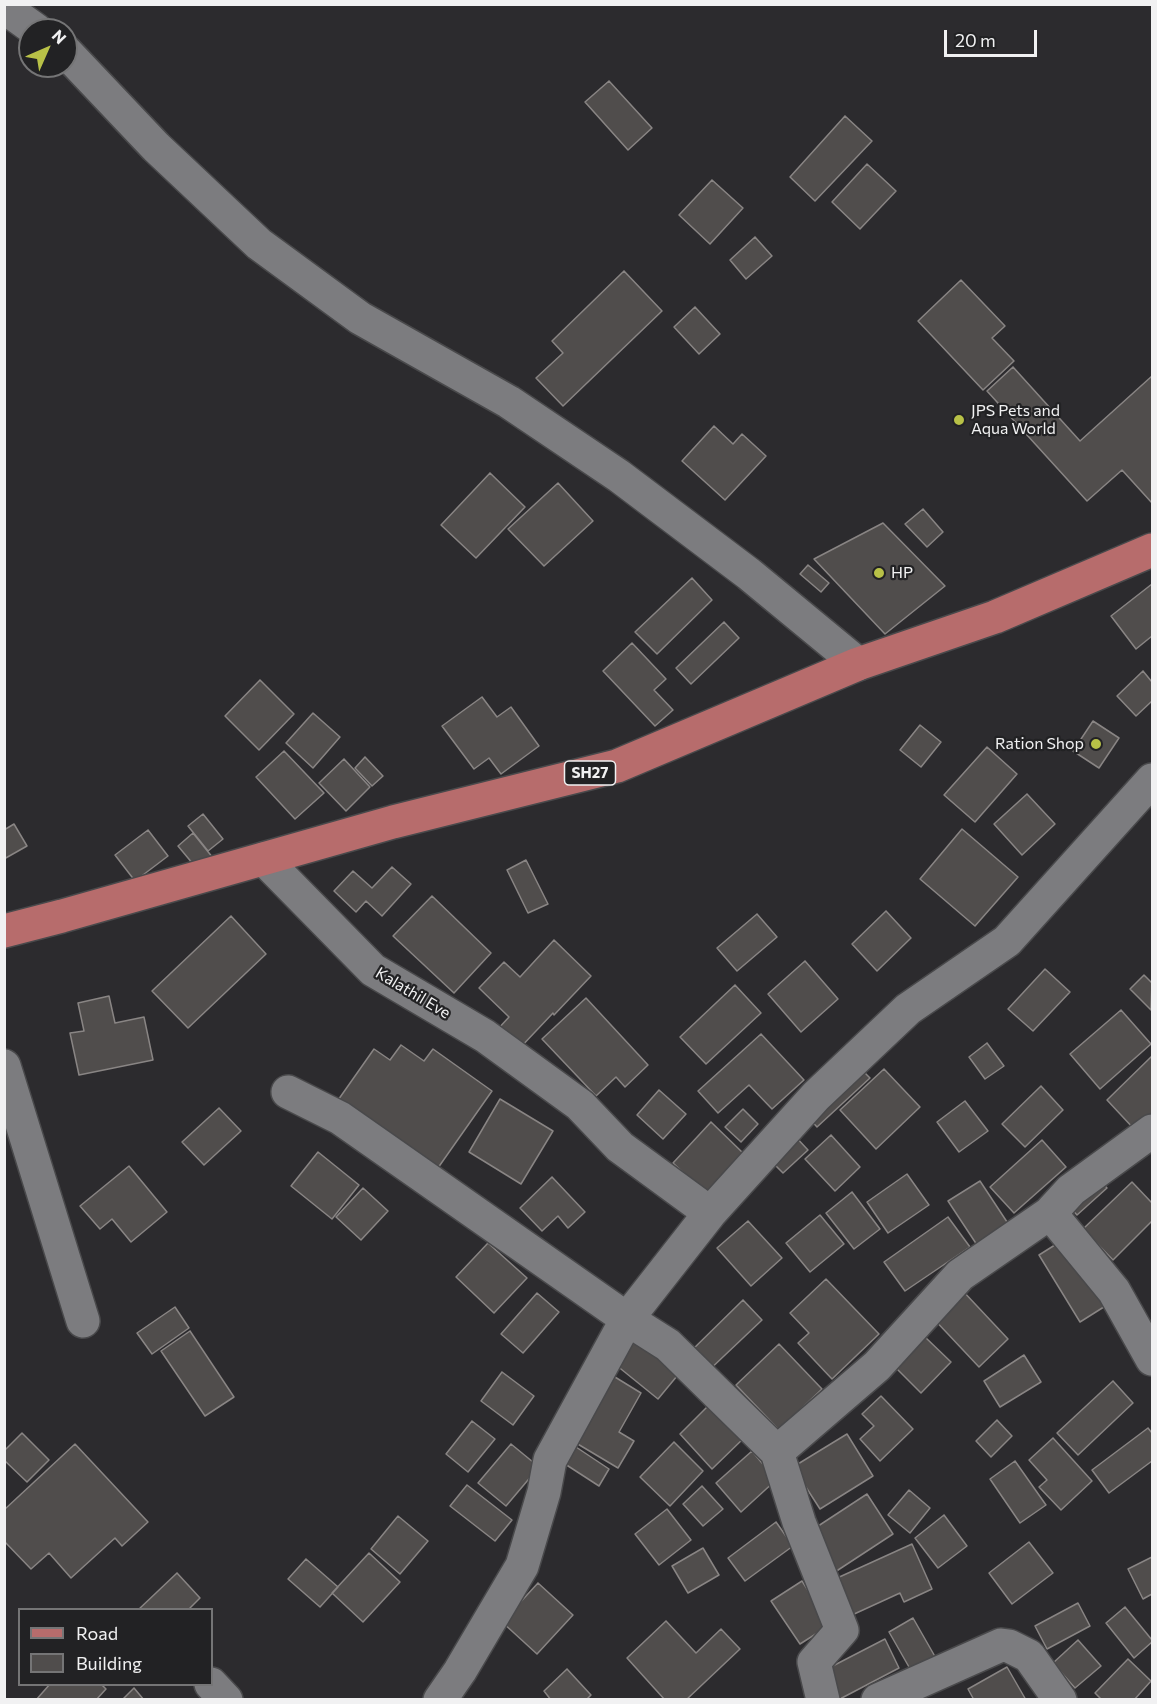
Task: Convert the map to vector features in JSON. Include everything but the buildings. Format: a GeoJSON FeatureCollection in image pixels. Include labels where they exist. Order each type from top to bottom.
{"type":"FeatureCollection","features":[{"type":"Feature","properties":{"kind":"main road","name":"SH27"},"geometry":{"type":"LineString","coordinates":[[4,931],[393,822],[617,766],[858,664],[995,617],[1152,550]]}},
{"type":"Feature","properties":{"kind":"street"},"geometry":{"type":"LineString","coordinates":[[4,7],[19,18]]}},
{"type":"Feature","properties":{"kind":"street"},"geometry":{"type":"LineString","coordinates":[[78,65],[156,147],[259,244],[360,318],[509,402],[619,476],[749,574],[858,664]]}},
{"type":"Feature","properties":{"kind":"street"},"geometry":{"type":"LineString","coordinates":[[440,1700],[460,1671],[522,1566],[544,1492],[550,1460],[627,1319],[710,1213],[816,1096],[908,1009],[1007,941],[1152,780]]}},
{"type":"Feature","properties":{"kind":"street","name":"Kalathil Eve"},"geometry":{"type":"LineString","coordinates":[[264,859],[373,970],[485,1036],[580,1105],[620,1147],[710,1213]]}},
{"type":"Feature","properties":{"kind":"street"},"geometry":{"type":"LineString","coordinates":[[4,1066],[83,1321]]}},
{"type":"Feature","properties":{"kind":"street"},"geometry":{"type":"LineString","coordinates":[[288,1092],[340,1118],[627,1319],[668,1345],[777,1452],[799,1522],[842,1630],[814,1662],[824,1700]]}},
{"type":"Feature","properties":{"kind":"street"},"geometry":{"type":"LineString","coordinates":[[777,1452],[877,1366],[960,1275],[1050,1213],[1071,1190],[1152,1131]]}},
{"type":"Feature","properties":{"kind":"street"},"geometry":{"type":"LineString","coordinates":[[1050,1213],[1114,1290],[1152,1359]]}},
{"type":"Feature","properties":{"kind":"street"},"geometry":{"type":"LineString","coordinates":[[878,1700],[1001,1645],[1009,1646],[1029,1656],[1060,1700]]}},
{"type":"Feature","properties":{"kind":"street"},"geometry":{"type":"LineString","coordinates":[[213,1686],[226,1700]]}},
{"type":"Feature","properties":{"kind":"place","name":"JPS Pets and Aqua World"},"geometry":{"type":"Point","coordinates":[959,420]}},
{"type":"Feature","properties":{"kind":"place","name":"HP"},"geometry":{"type":"Point","coordinates":[879,573]}},
{"type":"Feature","properties":{"kind":"place","name":"Ration Shop"},"geometry":{"type":"Point","coordinates":[1096,744]}}]}
